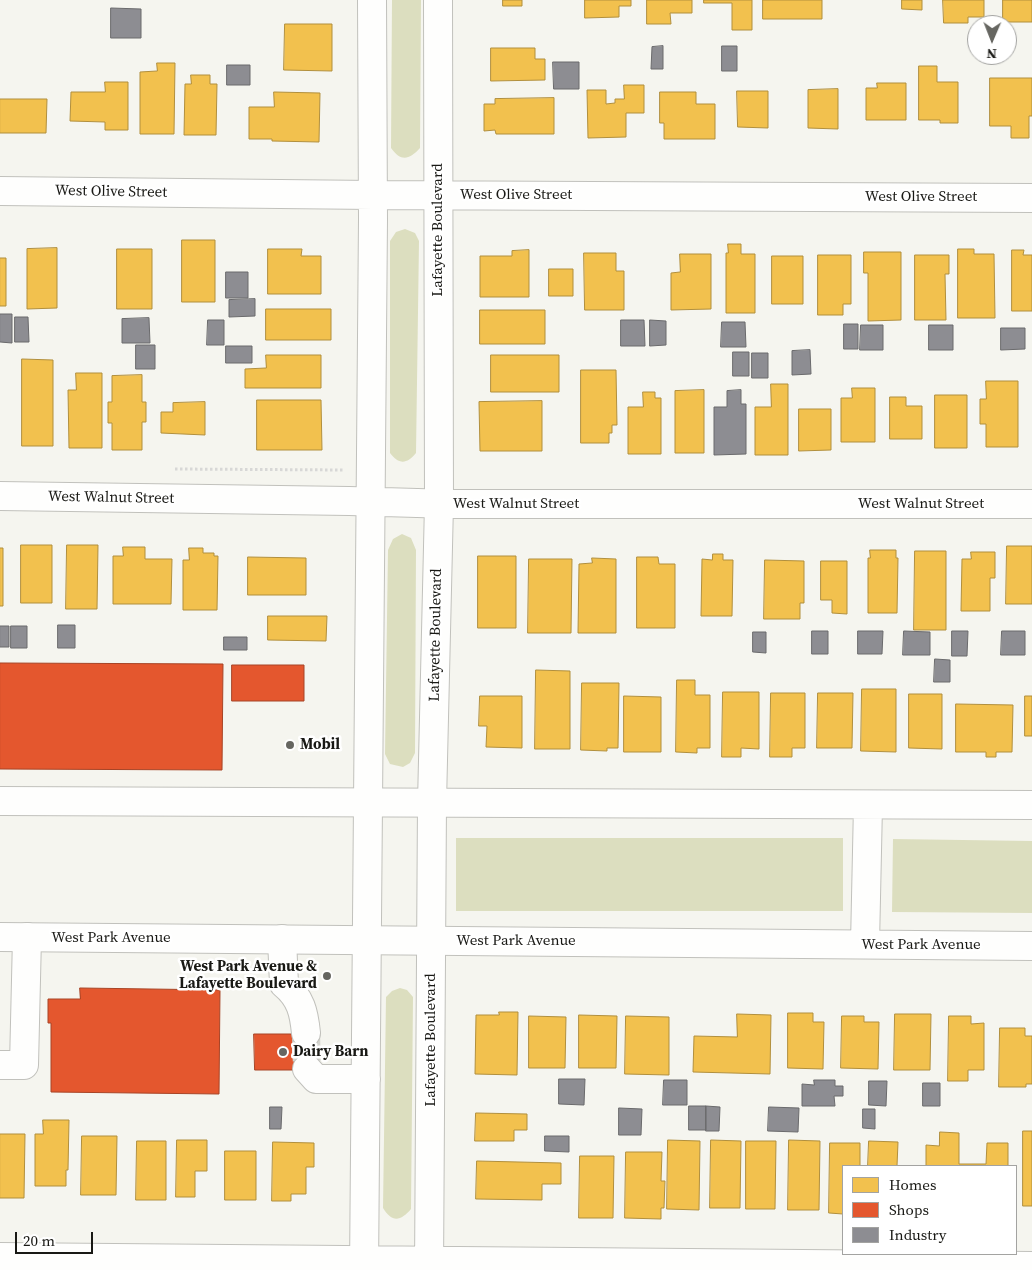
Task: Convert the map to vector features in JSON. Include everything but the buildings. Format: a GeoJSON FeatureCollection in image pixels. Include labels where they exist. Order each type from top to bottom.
{"type":"FeatureCollection","features":[{"type":"Feature","properties":{"kind":"main road"},"geometry":{"type":"LineString","coordinates":[[365,1265],[373,195],[372,0]]}},
{"type":"Feature","properties":{"kind":"main road","name":"Lafayette Boulevard"},"geometry":{"type":"LineString","coordinates":[[429,1265],[432,803],[438,504],[438,0]]}},
{"type":"Feature","properties":{"kind":"main road","name":"West Olive Street"},"geometry":{"type":"LineString","coordinates":[[0,190],[373,195],[1032,198]]}},
{"type":"Feature","properties":{"kind":"main road","name":"West Walnut Street"},"geometry":{"type":"LineString","coordinates":[[0,496],[370,501],[438,504],[1032,504]]}},
{"type":"Feature","properties":{"kind":"main road"},"geometry":{"type":"LineString","coordinates":[[0,801],[1032,805]]}},
{"type":"Feature","properties":{"kind":"main road"},"geometry":{"type":"LineString","coordinates":[[865,944],[868,805]]}},
{"type":"Feature","properties":{"kind":"main road","name":"West Park Avenue"},"geometry":{"type":"LineString","coordinates":[[0,937],[1032,946]]}},
{"type":"Feature","properties":{"kind":"main road"},"geometry":{"type":"LineString","coordinates":[[12,1065],[27,937]]}},
{"type":"Feature","properties":{"kind":"main road"},"geometry":{"type":"LineString","coordinates":[[282,939],[284,984],[294,992],[304,1014],[306,1033]]}},
{"type":"Feature","properties":{"kind":"main road"},"geometry":{"type":"LineString","coordinates":[[307,1069],[316,1079],[366,1080]]}},
{"type":"Feature","properties":{"kind":"main road"},"geometry":{"type":"LineString","coordinates":[[0,1257],[365,1265],[1032,1266]]}},
{"type":"Feature","properties":{"kind":"green space"},"geometry":{"type":"Polygon","coordinates":[[[392,0],[421,0],[420,148],[405,158],[398,156],[391,148],[392,0]]]}},
{"type":"Feature","properties":{"kind":"green space"},"geometry":{"type":"Polygon","coordinates":[[[405,229],[415,233],[419,241],[416,453],[403,462],[397,460],[390,453],[390,241],[396,232],[405,229]]]}},
{"type":"Feature","properties":{"kind":"green space"},"geometry":{"type":"Polygon","coordinates":[[[402,534],[411,538],[416,550],[415,753],[410,763],[403,767],[390,764],[385,754],[388,550],[393,539],[402,534]]]}},
{"type":"Feature","properties":{"kind":"green space"},"geometry":{"type":"Polygon","coordinates":[[[456,838],[843,838],[843,911],[456,911],[456,838]]]}},
{"type":"Feature","properties":{"kind":"green space"},"geometry":{"type":"Polygon","coordinates":[[[893,839],[1032,841],[1032,913],[892,912],[893,839]]]}},
{"type":"Feature","properties":{"kind":"green space"},"geometry":{"type":"Polygon","coordinates":[[[400,988],[407,990],[413,997],[411,1209],[404,1216],[397,1219],[386,1213],[383,1208],[386,997],[392,991],[400,988]]]}},
{"type":"Feature","properties":{"kind":"tunnel"},"geometry":{"type":"LineString","coordinates":[[306,1033],[307,1069]]}},
{"type":"Feature","properties":{"kind":"place","name":"Mobil"},"geometry":{"type":"Point","coordinates":[290,745]}},
{"type":"Feature","properties":{"kind":"place","name":"West Park Avenue & Lafayette Boulevard"},"geometry":{"type":"Point","coordinates":[327,976]}},
{"type":"Feature","properties":{"kind":"place","name":"Dairy Barn"},"geometry":{"type":"Point","coordinates":[283,1052]}}]}
